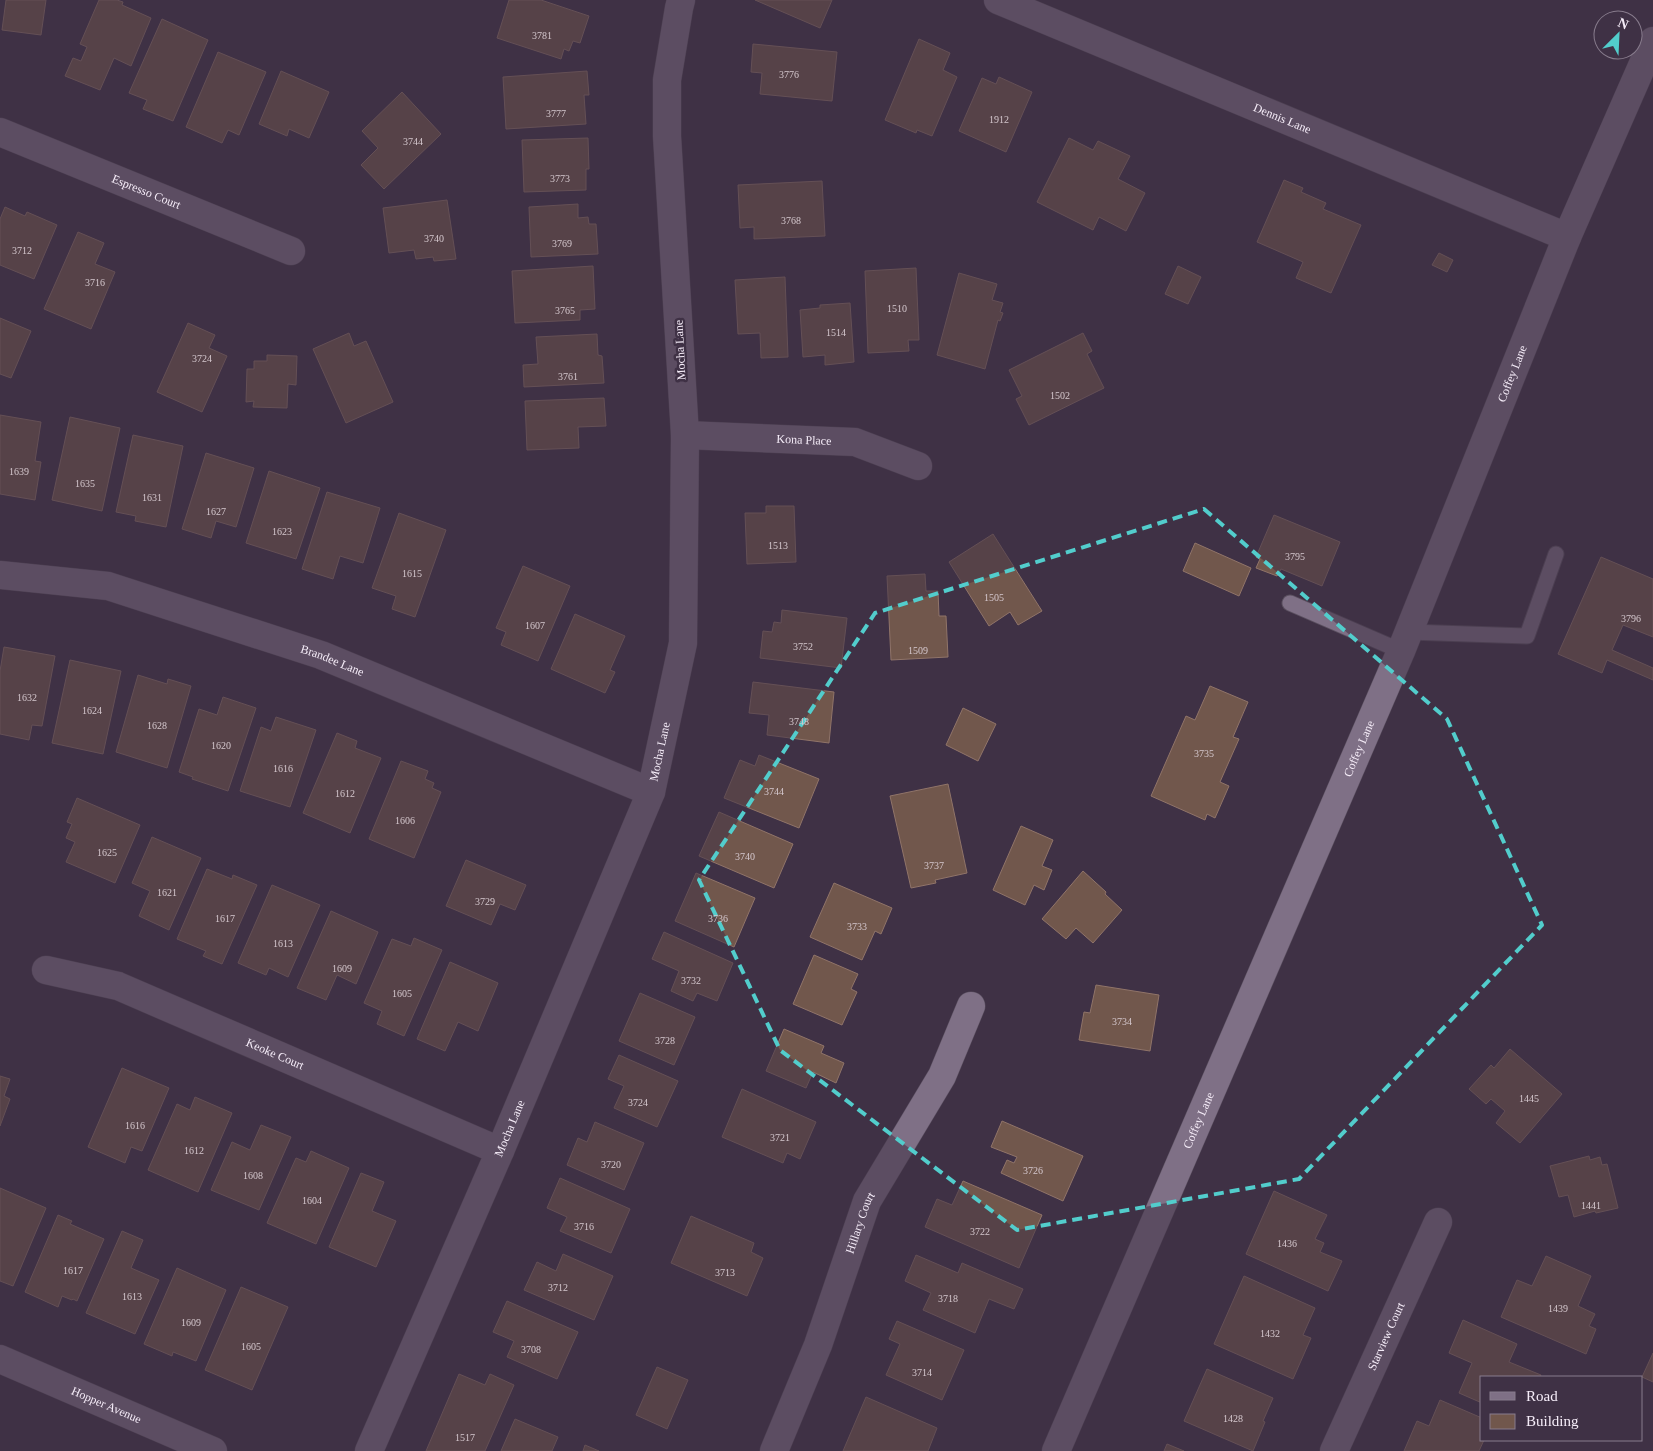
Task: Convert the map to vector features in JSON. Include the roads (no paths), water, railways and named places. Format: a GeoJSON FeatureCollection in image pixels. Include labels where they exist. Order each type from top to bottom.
{"type":"FeatureCollection","features":[{"type":"Feature","properties":{"kind":"street","name":"Mocha Lane"},"geometry":{"type":"LineString","coordinates":[[369,1451],[500,1152],[651,792],[683,643],[685,435],[667,136],[667,80],[681,0]]}},
{"type":"Feature","properties":{"kind":"street","name":"Dennis Lane"},"geometry":{"type":"LineString","coordinates":[[998,0],[1566,237]]}},
{"type":"Feature","properties":{"kind":"street","name":"Coffey Lane"},"geometry":{"type":"LineString","coordinates":[[1056,1451],[1405,642],[1566,237],[1653,42]]}},
{"type":"Feature","properties":{"kind":"street","name":"Espresso Court"},"geometry":{"type":"LineString","coordinates":[[0,132],[292,251]]}},
{"type":"Feature","properties":{"kind":"street","name":"Kona Place"},"geometry":{"type":"LineString","coordinates":[[685,435],[855,442],[918,466]]}},
{"type":"Feature","properties":{"kind":"street","name":"Brandee Lane"},"geometry":{"type":"LineString","coordinates":[[0,575],[108,586],[321,655],[651,792]]}},
{"type":"Feature","properties":{"kind":"street","name":"Keoke Court"},"geometry":{"type":"LineString","coordinates":[[46,970],[118,986],[500,1152]]}},
{"type":"Feature","properties":{"kind":"street","name":"Hillary Court"},"geometry":{"type":"LineString","coordinates":[[774,1451],[818,1345],[866,1201],[942,1076],[971,1006]]}},
{"type":"Feature","properties":{"kind":"street","name":"Starview Court"},"geometry":{"type":"LineString","coordinates":[[1334,1451],[1438,1222]]}},
{"type":"Feature","properties":{"kind":"street","name":"Hopper Avenue"},"geometry":{"type":"LineString","coordinates":[[0,1359],[213,1451]]}},
{"type":"Feature","properties":{"kind":"lane"},"geometry":{"type":"LineString","coordinates":[[1290,602],[1405,642],[1527,636],[1556,554]]}}]}
